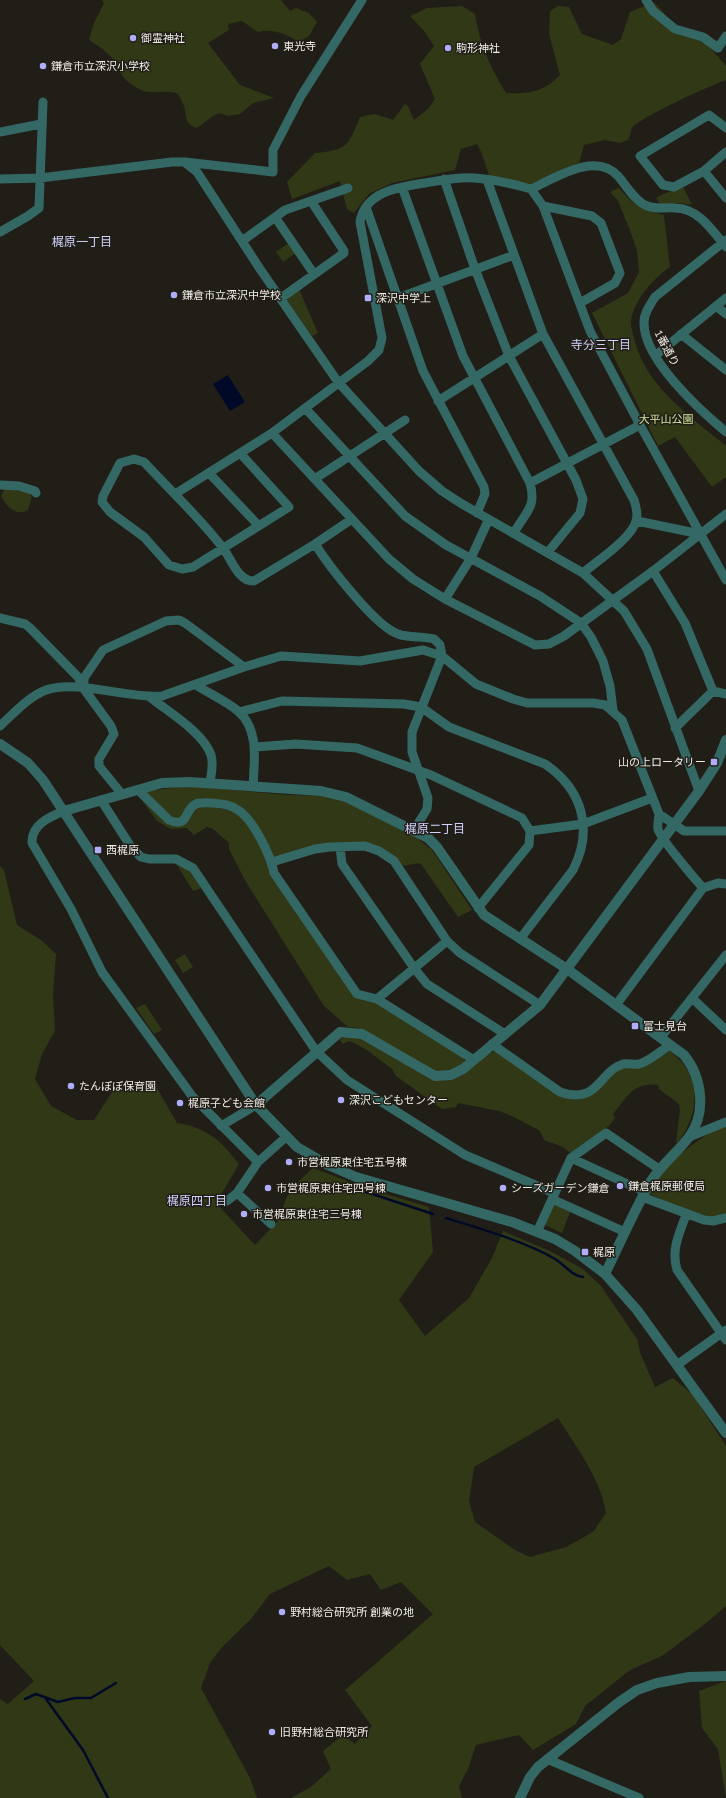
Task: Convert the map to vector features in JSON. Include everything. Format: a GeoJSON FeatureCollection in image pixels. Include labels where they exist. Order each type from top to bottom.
{"type":"FeatureCollection","features":[{"type":"Feature","properties":{"kind":"street"},"geometry":{"type":"LineString","coordinates":[[0,179],[40,178],[172,162],[273,172],[274,150],[300,96],[362,0]]}},
{"type":"Feature","properties":{"kind":"street"},"geometry":{"type":"LineString","coordinates":[[646,0],[653,11],[676,29],[703,37],[718,48],[726,36]]}},
{"type":"Feature","properties":{"kind":"street"},"geometry":{"type":"LineString","coordinates":[[0,232],[39,208],[43,102]]}},
{"type":"Feature","properties":{"kind":"street"},"geometry":{"type":"LineString","coordinates":[[726,128],[709,116],[640,156],[663,185],[674,187],[704,171],[726,152]]}},
{"type":"Feature","properties":{"kind":"street"},"geometry":{"type":"LineString","coordinates":[[0,132],[41,124]]}},
{"type":"Feature","properties":{"kind":"street"},"geometry":{"type":"LineString","coordinates":[[184,162],[200,175],[242,241],[338,382],[420,471],[442,491],[488,521],[514,533],[583,573],[613,600],[634,626],[647,649],[699,792]]}},
{"type":"Feature","properties":{"kind":"street"},"geometry":{"type":"LineString","coordinates":[[175,494],[272,433],[338,382],[375,356],[379,350],[382,338],[361,234],[360,222],[362,213],[366,206],[384,192],[444,179],[464,178],[487,180],[531,189],[585,165],[604,166],[617,174],[644,205],[658,209],[686,208],[699,215],[725,243]]}},
{"type":"Feature","properties":{"kind":"street"},"geometry":{"type":"LineString","coordinates":[[704,171],[726,198]]}},
{"type":"Feature","properties":{"kind":"street"},"geometry":{"type":"LineString","coordinates":[[444,179],[475,269],[509,356],[576,480],[583,499],[580,513],[548,552]]}},
{"type":"Feature","properties":{"kind":"street"},"geometry":{"type":"LineString","coordinates":[[487,180],[543,334],[634,500],[637,521],[631,532],[583,573]]}},
{"type":"Feature","properties":{"kind":"street"},"geometry":{"type":"LineString","coordinates":[[402,187],[463,356],[530,483],[533,494],[532,507],[514,533]]}},
{"type":"Feature","properties":{"kind":"street"},"geometry":{"type":"LineString","coordinates":[[242,241],[285,210],[348,188]]}},
{"type":"Feature","properties":{"kind":"street"},"geometry":{"type":"LineString","coordinates":[[531,189],[543,206],[590,331],[700,534],[725,576]]}},
{"type":"Feature","properties":{"kind":"street"},"geometry":{"type":"LineString","coordinates":[[281,298],[344,252],[311,201]]}},
{"type":"Feature","properties":{"kind":"street"},"geometry":{"type":"LineString","coordinates":[[366,206],[423,371],[484,487],[485,494],[477,513]]}},
{"type":"Feature","properties":{"kind":"street"},"geometry":{"type":"LineString","coordinates":[[543,206],[592,216],[601,223],[620,273],[616,283],[580,302]]}},
{"type":"Feature","properties":{"kind":"street"},"geometry":{"type":"LineString","coordinates":[[275,217],[314,274]]}},
{"type":"Feature","properties":{"kind":"street","name":"1番通り"},"geometry":{"type":"LineString","coordinates":[[725,243],[655,297],[647,310],[644,322],[646,338],[668,376],[688,398],[726,432]]}},
{"type":"Feature","properties":{"kind":"street"},"geometry":{"type":"LineString","coordinates":[[398,298],[514,255]]}},
{"type":"Feature","properties":{"kind":"street"},"geometry":{"type":"LineString","coordinates":[[656,355],[726,298]]}},
{"type":"Feature","properties":{"kind":"street"},"geometry":{"type":"LineString","coordinates":[[716,306],[726,314]]}},
{"type":"Feature","properties":{"kind":"street"},"geometry":{"type":"LineString","coordinates":[[438,401],[543,334]]}},
{"type":"Feature","properties":{"kind":"street"},"geometry":{"type":"LineString","coordinates":[[681,334],[726,370]]}},
{"type":"Feature","properties":{"kind":"street"},"geometry":{"type":"LineString","coordinates":[[305,408],[405,516],[446,545],[540,596],[580,624],[591,637],[603,661],[610,686],[612,710]]}},
{"type":"Feature","properties":{"kind":"street"},"geometry":{"type":"LineString","coordinates":[[316,478],[405,420]]}},
{"type":"Feature","properties":{"kind":"street"},"geometry":{"type":"LineString","coordinates":[[530,483],[640,425]]}},
{"type":"Feature","properties":{"kind":"street"},"geometry":{"type":"LineString","coordinates":[[272,433],[316,478],[389,560],[414,579],[445,599],[534,645],[549,644],[580,624],[653,571],[726,514]]}},
{"type":"Feature","properties":{"kind":"street"},"geometry":{"type":"LineString","coordinates":[[240,453],[289,507],[223,548],[194,567],[187,569],[174,568],[165,562],[136,530],[110,512],[102,502],[103,496],[120,463],[134,459],[144,462],[223,548],[244,578],[251,581],[254,581],[315,544],[352,519]]}},
{"type":"Feature","properties":{"kind":"street"},"geometry":{"type":"LineString","coordinates":[[209,473],[258,526]]}},
{"type":"Feature","properties":{"kind":"street"},"geometry":{"type":"LineString","coordinates":[[0,484],[19,486],[35,491],[36,493]]}},
{"type":"Feature","properties":{"kind":"street"},"geometry":{"type":"LineString","coordinates":[[445,599],[471,558],[488,521]]}},
{"type":"Feature","properties":{"kind":"street"},"geometry":{"type":"LineString","coordinates":[[637,521],[700,534]]}},
{"type":"Feature","properties":{"kind":"street"},"geometry":{"type":"LineString","coordinates":[[315,544],[348,587],[382,626],[400,635],[434,638],[440,645],[442,656],[412,732],[412,752],[428,798],[427,809],[414,830]]}},
{"type":"Feature","properties":{"kind":"street"},"geometry":{"type":"LineString","coordinates":[[653,571],[685,623],[713,691]]}},
{"type":"Feature","properties":{"kind":"street"},"geometry":{"type":"LineString","coordinates":[[0,618],[25,624],[78,677],[84,689],[111,726],[114,734],[99,759],[99,766],[121,794]]}},
{"type":"Feature","properties":{"kind":"street"},"geometry":{"type":"LineString","coordinates":[[84,689],[84,678],[103,650],[166,621],[172,620],[185,623],[244,667]]}},
{"type":"Feature","properties":{"kind":"street"},"geometry":{"type":"LineString","coordinates":[[0,726],[28,700],[46,690],[61,688],[84,689],[150,697],[162,696],[244,667],[281,656],[360,661],[423,650],[442,656],[476,684],[513,699],[527,703],[593,703],[604,705],[612,710],[622,720],[659,814],[658,829],[663,841],[672,849],[703,888]]}},
{"type":"Feature","properties":{"kind":"street"},"geometry":{"type":"LineString","coordinates":[[196,685],[239,712],[250,728],[255,747],[253,787]]}},
{"type":"Feature","properties":{"kind":"street"},"geometry":{"type":"LineString","coordinates":[[713,691],[726,694]]}},
{"type":"Feature","properties":{"kind":"street"},"geometry":{"type":"LineString","coordinates":[[675,728],[713,691]]}},
{"type":"Feature","properties":{"kind":"street"},"geometry":{"type":"LineString","coordinates":[[150,697],[203,741],[211,756],[212,766],[210,783]]}},
{"type":"Feature","properties":{"kind":"street"},"geometry":{"type":"LineString","coordinates":[[239,712],[282,701],[404,704],[421,707],[449,727],[545,764],[554,770],[568,784],[576,797],[584,824],[580,857],[573,870],[520,939]]}},
{"type":"Feature","properties":{"kind":"street"},"geometry":{"type":"LineString","coordinates":[[221,1126],[256,1105],[316,1051],[340,1032],[362,1034],[435,1076],[452,1075],[463,1069],[540,1004],[699,792],[717,763],[726,740]]}},
{"type":"Feature","properties":{"kind":"street"},"geometry":{"type":"LineString","coordinates":[[0,744],[20,757],[36,771],[64,811],[256,1105],[286,1137],[313,1157],[356,1177],[512,1222],[555,1239],[575,1251],[605,1274],[637,1310],[726,1433]]}},
{"type":"Feature","properties":{"kind":"street"},"geometry":{"type":"LineString","coordinates":[[255,747],[296,744],[357,748],[417,769],[522,818],[530,831],[529,845],[478,908]]}},
{"type":"Feature","properties":{"kind":"street"},"geometry":{"type":"LineString","coordinates":[[258,1162],[192,1096],[102,972],[71,909],[33,847],[31,838],[34,829],[64,811],[162,783],[210,783],[321,791],[346,797],[428,838],[437,847],[478,908],[484,914],[567,969],[616,1004],[684,1055],[693,1066],[698,1079],[700,1099],[698,1118],[689,1136],[659,1169],[644,1195],[605,1274]]}},
{"type":"Feature","properties":{"kind":"street"},"geometry":{"type":"LineString","coordinates":[[138,790],[169,820],[178,823],[186,817],[195,804],[200,802],[225,804],[239,810],[249,820],[272,862],[274,873],[356,994],[377,999],[474,1060]]}},
{"type":"Feature","properties":{"kind":"street"},"geometry":{"type":"LineString","coordinates":[[530,831],[584,824],[652,798]]}},
{"type":"Feature","properties":{"kind":"street"},"geometry":{"type":"LineString","coordinates":[[101,800],[131,847],[141,857],[148,859],[176,859],[193,868],[316,1051],[347,1080],[465,1155],[553,1196],[625,1232]]}},
{"type":"Feature","properties":{"kind":"street"},"geometry":{"type":"LineString","coordinates":[[659,814],[684,831],[726,830]]}},
{"type":"Feature","properties":{"kind":"street"},"geometry":{"type":"LineString","coordinates":[[340,847],[342,864],[414,968],[427,984],[505,1034]]}},
{"type":"Feature","properties":{"kind":"street"},"geometry":{"type":"LineString","coordinates":[[272,862],[315,849],[372,847],[394,861],[447,941],[460,953],[540,1004]]}},
{"type":"Feature","properties":{"kind":"street"},"geometry":{"type":"LineString","coordinates":[[616,1004],[703,888],[718,883],[726,884]]}},
{"type":"Feature","properties":{"kind":"street"},"geometry":{"type":"LineString","coordinates":[[377,999],[447,941]]}},
{"type":"Feature","properties":{"kind":"street"},"geometry":{"type":"LineString","coordinates":[[661,1037],[725,957]]}},
{"type":"Feature","properties":{"kind":"street"},"geometry":{"type":"LineString","coordinates":[[692,998],[726,1030]]}},
{"type":"Feature","properties":{"kind":"street"},"geometry":{"type":"LineString","coordinates":[[492,1044],[560,1092],[572,1096],[585,1094],[595,1088],[614,1070],[624,1064],[638,1064],[648,1060],[670,1045]]}},
{"type":"Feature","properties":{"kind":"street"},"geometry":{"type":"LineString","coordinates":[[689,1136],[726,1122]]}},
{"type":"Feature","properties":{"kind":"street"},"geometry":{"type":"LineString","coordinates":[[537,1232],[571,1158],[606,1133],[659,1169]]}},
{"type":"Feature","properties":{"kind":"street"},"geometry":{"type":"LineString","coordinates":[[227,1202],[258,1162],[286,1137]]}},
{"type":"Feature","properties":{"kind":"street"},"geometry":{"type":"LineString","coordinates":[[571,1158],[686,1215],[708,1221],[726,1218]]}},
{"type":"Feature","properties":{"kind":"street"},"geometry":{"type":"LineString","coordinates":[[236,1192],[271,1224]]}},
{"type":"Feature","properties":{"kind":"street"},"geometry":{"type":"LineString","coordinates":[[677,1365],[724,1335],[677,1270],[674,1259],[675,1245],[686,1215]]}},
{"type":"Feature","properties":{"kind":"street"},"geometry":{"type":"LineString","coordinates":[[520,1798],[530,1777],[547,1759],[618,1703],[637,1690],[657,1683],[688,1677],[726,1676]]}},
{"type":"Feature","properties":{"kind":"street"},"geometry":{"type":"LineString","coordinates":[[547,1759],[639,1798]]}},
{"type":"Feature","properties":{"kind":"green space"},"geometry":{"type":"Polygon","coordinates":[[[102,0],[281,0],[290,11],[296,8],[309,13],[317,22],[309,36],[299,42],[290,36],[279,32],[258,32],[242,21],[228,24],[229,30],[208,43],[240,85],[274,98],[253,103],[240,114],[228,116],[220,113],[213,116],[197,128],[188,122],[184,106],[178,94],[169,92],[150,92],[136,87],[123,77],[114,61],[108,54],[89,40],[94,23],[104,3],[102,0]]]}},
{"type":"Feature","properties":{"kind":"green space"},"geometry":{"type":"Polygon","coordinates":[[[654,2],[664,13],[663,23],[681,36],[694,29],[726,66],[726,80],[706,88],[637,123],[632,128],[628,140],[620,143],[605,140],[584,145],[579,163],[530,184],[489,175],[477,144],[461,149],[455,170],[392,183],[369,194],[354,213],[347,209],[340,181],[292,199],[287,182],[315,153],[334,150],[345,145],[353,134],[360,117],[375,114],[393,120],[405,104],[408,106],[414,120],[429,108],[435,99],[420,64],[434,46],[425,32],[410,16],[427,8],[462,6],[475,14],[486,55],[506,93],[522,93],[536,91],[554,81],[560,75],[549,34],[550,11],[558,6],[569,7],[582,34],[613,45],[621,39],[630,12],[654,2]]]}},
{"type":"Feature","properties":{"kind":"green space"},"geometry":{"type":"Polygon","coordinates":[[[683,186],[692,205],[680,203],[661,205],[656,198],[663,194],[683,186]]]}},
{"type":"Feature","properties":{"kind":"green space","name":"大平山公園"},"geometry":{"type":"Polygon","coordinates":[[[619,188],[629,199],[644,209],[664,215],[670,267],[657,277],[641,297],[633,312],[631,327],[640,355],[648,371],[658,385],[684,411],[726,446],[726,477],[712,487],[675,437],[658,446],[592,313],[628,293],[639,272],[637,250],[618,201],[610,192],[619,188]]]}},
{"type":"Feature","properties":{"kind":"green space"},"geometry":{"type":"Polygon","coordinates":[[[289,243],[296,253],[283,262],[276,252],[289,243]]]}},
{"type":"Feature","properties":{"kind":"green space"},"geometry":{"type":"Polygon","coordinates":[[[299,289],[318,333],[312,336],[286,299],[299,289]]]}},
{"type":"Feature","properties":{"kind":"green space"},"geometry":{"type":"Polygon","coordinates":[[[5,488],[30,493],[32,497],[28,510],[19,512],[9,507],[1,496],[5,488]]]}},
{"type":"Feature","properties":{"kind":"green space"},"geometry":{"type":"Polygon","coordinates":[[[188,786],[288,795],[323,796],[341,800],[417,838],[432,850],[472,910],[458,917],[421,864],[400,865],[371,845],[276,857],[271,855],[245,812],[208,800],[181,818],[174,818],[146,795],[147,791],[188,786]]]}},
{"type":"Feature","properties":{"kind":"green space"},"geometry":{"type":"Polygon","coordinates":[[[141,799],[171,824],[203,805],[233,811],[244,818],[337,971],[369,999],[461,1056],[465,1061],[461,1066],[451,1071],[436,1072],[358,1028],[348,1027],[324,1006],[246,882],[229,849],[229,843],[213,829],[207,827],[194,835],[187,828],[171,829],[157,821],[141,799]]]}},
{"type":"Feature","properties":{"kind":"green space"},"geometry":{"type":"Polygon","coordinates":[[[177,865],[188,869],[201,888],[193,891],[177,865]]]}},
{"type":"Feature","properties":{"kind":"green space"},"geometry":{"type":"Polygon","coordinates":[[[0,866],[4,870],[17,925],[41,940],[56,954],[53,994],[55,1031],[42,1054],[35,1079],[51,1106],[77,1120],[94,1120],[114,1089],[142,1082],[154,1083],[177,1123],[197,1128],[212,1136],[226,1148],[239,1164],[216,1203],[255,1245],[277,1222],[290,1189],[313,1168],[366,1188],[429,1207],[433,1252],[399,1300],[425,1336],[469,1298],[492,1258],[503,1231],[550,1251],[583,1269],[601,1286],[637,1339],[641,1355],[655,1387],[673,1378],[693,1395],[726,1446],[726,1606],[705,1624],[662,1656],[630,1670],[585,1706],[576,1724],[533,1750],[519,1735],[476,1745],[468,1769],[459,1786],[462,1798],[291,1798],[311,1787],[331,1769],[323,1751],[343,1735],[355,1744],[372,1726],[345,1690],[433,1614],[401,1582],[381,1590],[370,1574],[347,1580],[329,1566],[270,1594],[251,1619],[222,1647],[210,1663],[201,1688],[250,1778],[257,1798],[0,1798],[0,1699],[8,1704],[34,1681],[0,1645],[0,866]],[[558,1418],[474,1467],[469,1501],[475,1522],[515,1550],[530,1557],[566,1547],[593,1532],[606,1513],[599,1488],[587,1464],[558,1418]]]}},
{"type":"Feature","properties":{"kind":"green space"},"geometry":{"type":"Polygon","coordinates":[[[185,954],[193,967],[183,973],[175,960],[185,954]]]}},
{"type":"Feature","properties":{"kind":"green space"},"geometry":{"type":"Polygon","coordinates":[[[145,1004],[162,1030],[154,1034],[136,1008],[145,1004]]]}},
{"type":"Feature","properties":{"kind":"green space"},"geometry":{"type":"Polygon","coordinates":[[[348,1036],[359,1037],[431,1079],[495,1051],[571,1098],[621,1068],[669,1050],[682,1063],[691,1077],[695,1097],[694,1107],[688,1126],[677,1143],[680,1110],[679,1104],[659,1089],[658,1085],[643,1085],[627,1096],[613,1114],[615,1118],[609,1126],[570,1153],[563,1147],[544,1140],[540,1131],[512,1116],[499,1111],[458,1103],[456,1107],[442,1109],[396,1076],[392,1069],[367,1050],[349,1041],[343,1044],[339,1039],[348,1036]]]}},
{"type":"Feature","properties":{"kind":"green space"},"geometry":{"type":"Polygon","coordinates":[[[726,1124],[726,1214],[710,1218],[673,1205],[650,1194],[662,1173],[682,1153],[705,1136],[726,1124]]]}},
{"type":"Feature","properties":{"kind":"green space"},"geometry":{"type":"Polygon","coordinates":[[[555,1205],[570,1212],[562,1233],[543,1224],[551,1206],[555,1205]]]}},
{"type":"Feature","properties":{"kind":"green space"},"geometry":{"type":"Polygon","coordinates":[[[726,1681],[726,1798],[718,1749],[702,1728],[699,1691],[726,1681]]]}},
{"type":"Feature","properties":{"kind":"water"},"geometry":{"type":"Polygon","coordinates":[[[228,375],[245,402],[230,411],[213,384],[228,375]]]}},
{"type":"Feature","properties":{"kind":"waterway"},"geometry":{"type":"LineString","coordinates":[[366,1192],[433,1214]]}},
{"type":"Feature","properties":{"kind":"waterway"},"geometry":{"type":"LineString","coordinates":[[446,1218],[502,1236],[530,1247],[559,1261],[575,1275],[583,1277]]}},
{"type":"Feature","properties":{"kind":"waterway"},"geometry":{"type":"LineString","coordinates":[[25,1699],[36,1694],[58,1702],[75,1698],[91,1698],[116,1683]]}},
{"type":"Feature","properties":{"kind":"waterway"},"geometry":{"type":"LineString","coordinates":[[46,1699],[83,1750],[108,1798]]}},
{"type":"Feature","properties":{"kind":"place","name":"御霊神社"},"geometry":{"type":"Point","coordinates":[133,38]}},
{"type":"Feature","properties":{"kind":"place","name":"東光寺"},"geometry":{"type":"Point","coordinates":[275,46]}},
{"type":"Feature","properties":{"kind":"place","name":"駒形神社"},"geometry":{"type":"Point","coordinates":[448,48]}},
{"type":"Feature","properties":{"kind":"place","name":"鎌倉市立深沢小学校"},"geometry":{"type":"Point","coordinates":[43,66]}},
{"type":"Feature","properties":{"kind":"place","name":"鎌倉市立深沢中学校"},"geometry":{"type":"Point","coordinates":[174,295]}},
{"type":"Feature","properties":{"kind":"place","name":"深沢中学上"},"geometry":{"type":"Point","coordinates":[368,298]}},
{"type":"Feature","properties":{"kind":"place","name":"山の上ロータリー"},"geometry":{"type":"Point","coordinates":[714,762]}},
{"type":"Feature","properties":{"kind":"place","name":"西梶原"},"geometry":{"type":"Point","coordinates":[98,850]}},
{"type":"Feature","properties":{"kind":"place","name":"富士見台"},"geometry":{"type":"Point","coordinates":[635,1026]}},
{"type":"Feature","properties":{"kind":"place","name":"たんぽぽ保育園"},"geometry":{"type":"Point","coordinates":[71,1086]}},
{"type":"Feature","properties":{"kind":"place","name":"深沢こどもセンター"},"geometry":{"type":"Point","coordinates":[341,1100]}},
{"type":"Feature","properties":{"kind":"place","name":"梶原子ども会館"},"geometry":{"type":"Point","coordinates":[180,1103]}},
{"type":"Feature","properties":{"kind":"place","name":"市営梶原東住宅五号棟"},"geometry":{"type":"Point","coordinates":[289,1162]}},
{"type":"Feature","properties":{"kind":"place","name":"鎌倉梶原郵便局"},"geometry":{"type":"Point","coordinates":[620,1186]}},
{"type":"Feature","properties":{"kind":"place","name":"市営梶原東住宅四号棟"},"geometry":{"type":"Point","coordinates":[268,1188]}},
{"type":"Feature","properties":{"kind":"place","name":"シーズガーデン鎌倉"},"geometry":{"type":"Point","coordinates":[503,1188]}},
{"type":"Feature","properties":{"kind":"place","name":"市営梶原東住宅三号棟"},"geometry":{"type":"Point","coordinates":[244,1214]}},
{"type":"Feature","properties":{"kind":"place","name":"梶原"},"geometry":{"type":"Point","coordinates":[585,1252]}},
{"type":"Feature","properties":{"kind":"place","name":"野村総合研究所 創業の地"},"geometry":{"type":"Point","coordinates":[282,1612]}},
{"type":"Feature","properties":{"kind":"place","name":"旧野村総合研究所"},"geometry":{"type":"Point","coordinates":[272,1732]}},
{"type":"Feature","properties":{"kind":"district","name":"梶原一丁目"},"geometry":{"type":"Point","coordinates":[82,241]}},
{"type":"Feature","properties":{"kind":"district","name":"寺分三丁目"},"geometry":{"type":"Point","coordinates":[601,344]}},
{"type":"Feature","properties":{"kind":"district","name":"梶原二丁目"},"geometry":{"type":"Point","coordinates":[435,828]}},
{"type":"Feature","properties":{"kind":"district","name":"梶原四丁目"},"geometry":{"type":"Point","coordinates":[197,1200]}}]}
